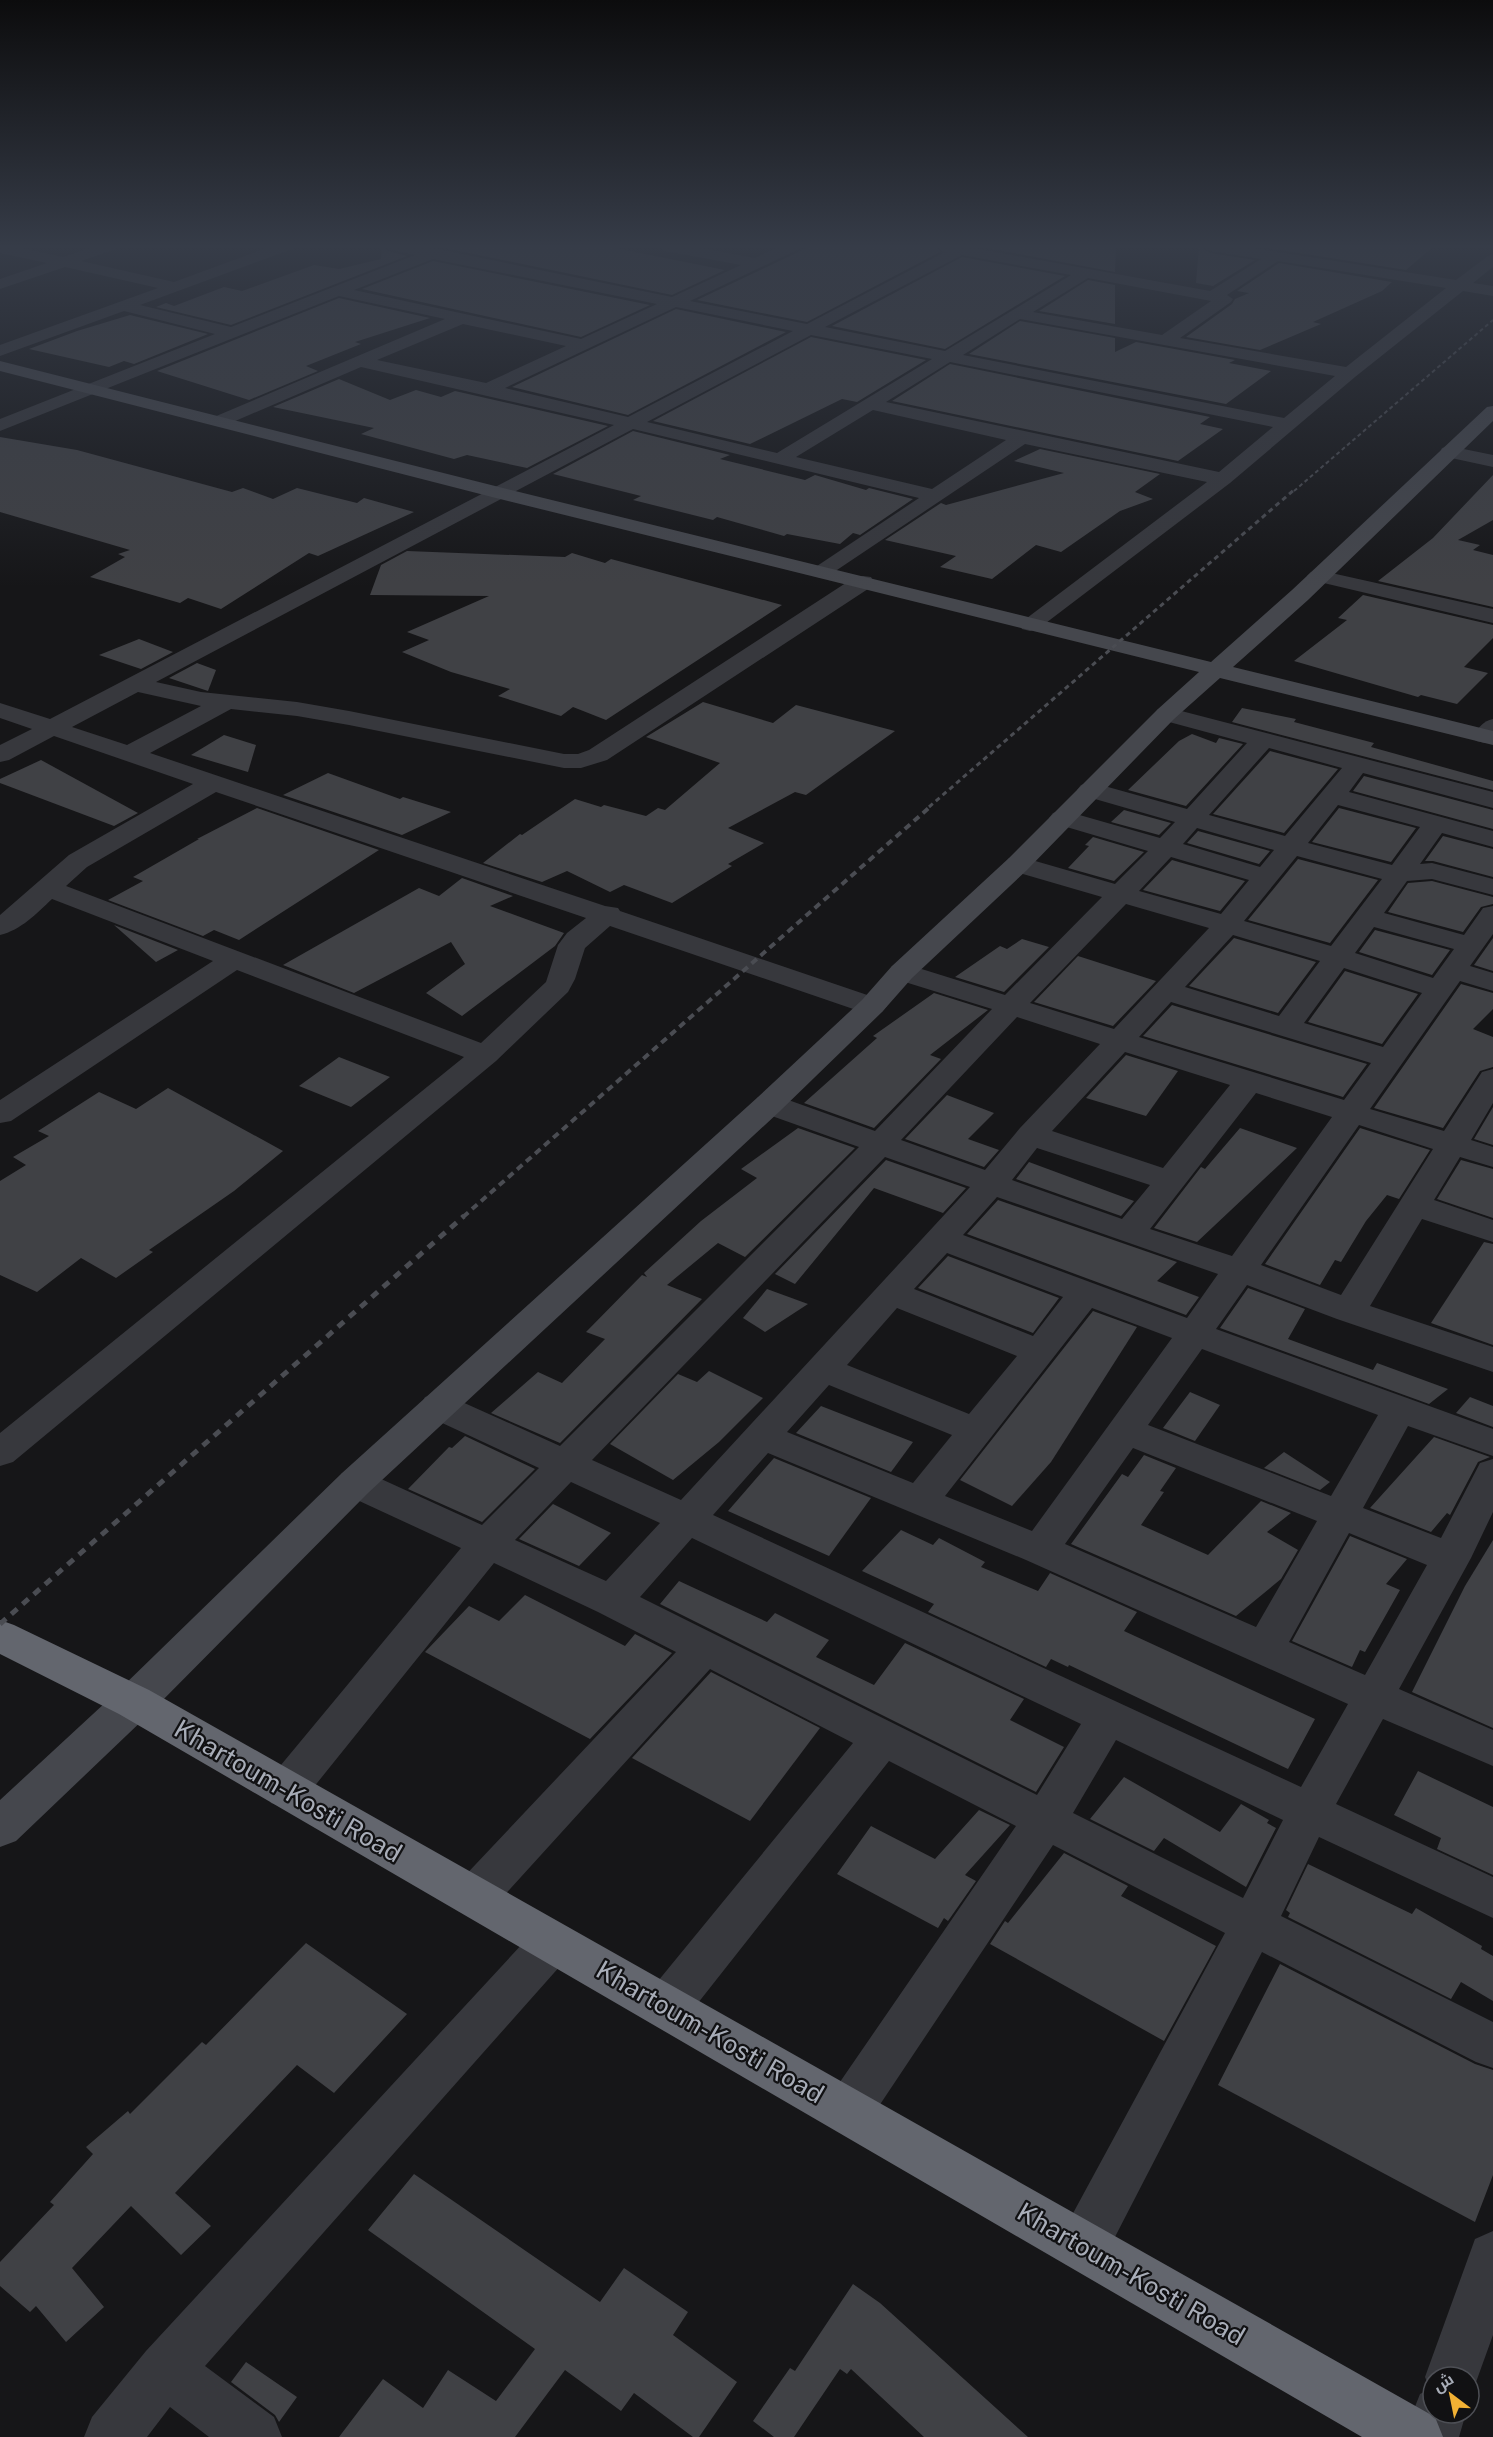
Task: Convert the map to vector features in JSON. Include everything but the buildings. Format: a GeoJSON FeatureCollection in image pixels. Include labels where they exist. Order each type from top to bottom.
{"type":"FeatureCollection","features":[{"type":"Feature","properties":{"kind":"highway","name":"Khartoum-Kosti Road"},"geometry":{"type":"LineString","coordinates":[[0,1636],[134,1702],[1415,2437]]}},
{"type":"Feature","properties":{"kind":"street"},"geometry":{"type":"LineString","coordinates":[[0,425],[165,360]]}},
{"type":"Feature","properties":{"kind":"street"},"geometry":{"type":"LineString","coordinates":[[220,421],[366,360]]}},
{"type":"Feature","properties":{"kind":"street"},"geometry":{"type":"LineString","coordinates":[[488,389],[551,360]]}},
{"type":"Feature","properties":{"kind":"street"},"geometry":{"type":"LineString","coordinates":[[0,755],[751,360]]}},
{"type":"Feature","properties":{"kind":"street"},"geometry":{"type":"LineString","coordinates":[[780,459],[942,360]]}},
{"type":"Feature","properties":{"kind":"street"},"geometry":{"type":"LineString","coordinates":[[967,360],[1289,424]]}},
{"type":"Feature","properties":{"kind":"street"},"geometry":{"type":"LineString","coordinates":[[1278,360],[1349,373]]}},
{"type":"Feature","properties":{"kind":"street"},"geometry":{"type":"LineString","coordinates":[[1030,624],[1223,479],[1366,360]]}},
{"type":"Feature","properties":{"kind":"street"},"geometry":{"type":"LineString","coordinates":[[361,362],[488,389],[935,496]]}},
{"type":"Feature","properties":{"kind":"street"},"geometry":{"type":"LineString","coordinates":[[0,366],[499,493],[1030,624],[1490,733]]}},
{"type":"Feature","properties":{"kind":"street"},"geometry":{"type":"LineString","coordinates":[[872,404],[1022,438],[1223,479]]}},
{"type":"Feature","properties":{"kind":"street"},"geometry":{"type":"LineString","coordinates":[[0,1828],[134,1702],[355,1483],[769,1104],[872,1006],[903,972],[1018,864],[1166,714],[1318,576],[1493,411]]}},
{"type":"Feature","properties":{"kind":"street"},"geometry":{"type":"LineString","coordinates":[[821,572],[1022,438]]}},
{"type":"Feature","properties":{"kind":"street"},"geometry":{"type":"LineString","coordinates":[[1449,452],[1493,461]]}},
{"type":"Feature","properties":{"kind":"street"},"geometry":{"type":"LineString","coordinates":[[1318,576],[1493,616]]}},
{"type":"Feature","properties":{"kind":"street"},"geometry":{"type":"LineString","coordinates":[[135,684],[226,702],[297,709],[564,761],[581,761],[598,755],[863,582]]}},
{"type":"Feature","properties":{"kind":"street"},"geometry":{"type":"LineString","coordinates":[[131,753],[226,702]]}},
{"type":"Feature","properties":{"kind":"street"},"geometry":{"type":"LineString","coordinates":[[0,710],[608,914],[872,1006]]}},
{"type":"Feature","properties":{"kind":"street"},"geometry":{"type":"LineString","coordinates":[[1166,714],[1493,800]]}},
{"type":"Feature","properties":{"kind":"street"},"geometry":{"type":"LineString","coordinates":[[286,1790],[488,1543],[880,1144],[1166,848],[1264,739]]}},
{"type":"Feature","properties":{"kind":"street"},"geometry":{"type":"LineString","coordinates":[[612,1601],[991,1185],[1031,1136],[1226,926],[1359,764]]}},
{"type":"Feature","properties":{"kind":"street"},"geometry":{"type":"LineString","coordinates":[[0,927],[18,916],[78,861],[215,782]]}},
{"type":"Feature","properties":{"kind":"street"},"geometry":{"type":"LineString","coordinates":[[1090,790],[1373,869],[1400,874],[1432,871],[1493,887]]}},
{"type":"Feature","properties":{"kind":"street"},"geometry":{"type":"LineString","coordinates":[[1332,795],[1493,839]]}},
{"type":"Feature","properties":{"kind":"street"},"geometry":{"type":"LineString","coordinates":[[1062,818],[1267,877]]}},
{"type":"Feature","properties":{"kind":"street"},"geometry":{"type":"LineString","coordinates":[[1286,1027],[1436,824]]}},
{"type":"Feature","properties":{"kind":"street"},"geometry":{"type":"LineString","coordinates":[[1018,864],[1338,957],[1454,968]]}},
{"type":"Feature","properties":{"kind":"street"},"geometry":{"type":"LineString","coordinates":[[48,888],[485,1055]]}},
{"type":"Feature","properties":{"kind":"street"},"geometry":{"type":"LineString","coordinates":[[0,1453],[485,1055],[558,986],[565,972],[566,958],[576,940],[608,914]]}},
{"type":"Feature","properties":{"kind":"street"},"geometry":{"type":"LineString","coordinates":[[1040,1550],[1493,914]]}},
{"type":"Feature","properties":{"kind":"street"},"geometry":{"type":"LineString","coordinates":[[1369,917],[1454,968],[1493,982]]}},
{"type":"Feature","properties":{"kind":"street"},"geometry":{"type":"LineString","coordinates":[[0,1114],[234,960]]}},
{"type":"Feature","properties":{"kind":"street"},"geometry":{"type":"LineString","coordinates":[[903,972],[1121,1038],[1493,1157]]}},
{"type":"Feature","properties":{"kind":"street"},"geometry":{"type":"LineString","coordinates":[[1166,991],[1390,1059]]}},
{"type":"Feature","properties":{"kind":"street"},"geometry":{"type":"LineString","coordinates":[[1129,1233],[1250,1080]]}},
{"type":"Feature","properties":{"kind":"street"},"geometry":{"type":"LineString","coordinates":[[1349,1311],[1492,1082]]}},
{"type":"Feature","properties":{"kind":"street"},"geometry":{"type":"LineString","coordinates":[[769,1104],[991,1185],[1493,1360]]}},
{"type":"Feature","properties":{"kind":"street"},"geometry":{"type":"LineString","coordinates":[[1031,1136],[1170,1181]]}},
{"type":"Feature","properties":{"kind":"street"},"geometry":{"type":"LineString","coordinates":[[1414,1205],[1493,1231]]}},
{"type":"Feature","properties":{"kind":"street"},"geometry":{"type":"LineString","coordinates":[[942,1239],[1493,1443]]}},
{"type":"Feature","properties":{"kind":"street"},"geometry":{"type":"LineString","coordinates":[[891,1293],[1040,1352]]}},
{"type":"Feature","properties":{"kind":"street"},"geometry":{"type":"LineString","coordinates":[[919,1501],[1085,1293]]}},
{"type":"Feature","properties":{"kind":"street"},"geometry":{"type":"LineString","coordinates":[[823,1369],[974,1430]]}},
{"type":"Feature","properties":{"kind":"street"},"geometry":{"type":"LineString","coordinates":[[438,1406],[1493,1898]]}},
{"type":"Feature","properties":{"kind":"street"},"geometry":{"type":"LineString","coordinates":[[1264,1649],[1400,1408]]}},
{"type":"Feature","properties":{"kind":"street"},"geometry":{"type":"LineString","coordinates":[[1126,1431],[1451,1558]]}},
{"type":"Feature","properties":{"kind":"street"},"geometry":{"type":"LineString","coordinates":[[762,1436],[1040,1550],[1493,1749]]}},
{"type":"Feature","properties":{"kind":"street"},"geometry":{"type":"LineString","coordinates":[[1083,2246],[1254,1923],[1309,1813],[1451,1558],[1493,1473]]}},
{"type":"Feature","properties":{"kind":"street"},"geometry":{"type":"LineString","coordinates":[[355,1483],[612,1601],[1254,1923],[1493,2046]]}},
{"type":"Feature","properties":{"kind":"street"},"geometry":{"type":"LineString","coordinates":[[474,1897],[704,1649]]}},
{"type":"Feature","properties":{"kind":"street"},"geometry":{"type":"LineString","coordinates":[[848,2111],[1046,1819],[1107,1718]]}},
{"type":"Feature","properties":{"kind":"street"},"geometry":{"type":"LineString","coordinates":[[666,2007],[883,1737]]}},
{"type":"Feature","properties":{"kind":"street"},"geometry":{"type":"LineString","coordinates":[[112,2437],[165,2370],[554,1942]]}},
{"type":"Feature","properties":{"kind":"street"},"geometry":{"type":"LineString","coordinates":[[1456,2365],[1493,2257]]}},
{"type":"Feature","properties":{"kind":"street"},"geometry":{"type":"LineString","coordinates":[[165,2370],[254,2437]]}},
{"type":"Feature","properties":{"kind":"railway"},"geometry":{"type":"LineString","coordinates":[[1294,491],[1447,360]]}},
{"type":"Feature","properties":{"kind":"railway"},"geometry":{"type":"LineString","coordinates":[[929,807],[1295,489]]}},
{"type":"Feature","properties":{"kind":"railway"},"geometry":{"type":"LineString","coordinates":[[463,1217],[931,806]]}},
{"type":"Feature","properties":{"kind":"railway"},"geometry":{"type":"LineString","coordinates":[[0,1624],[464,1216]]}}]}
